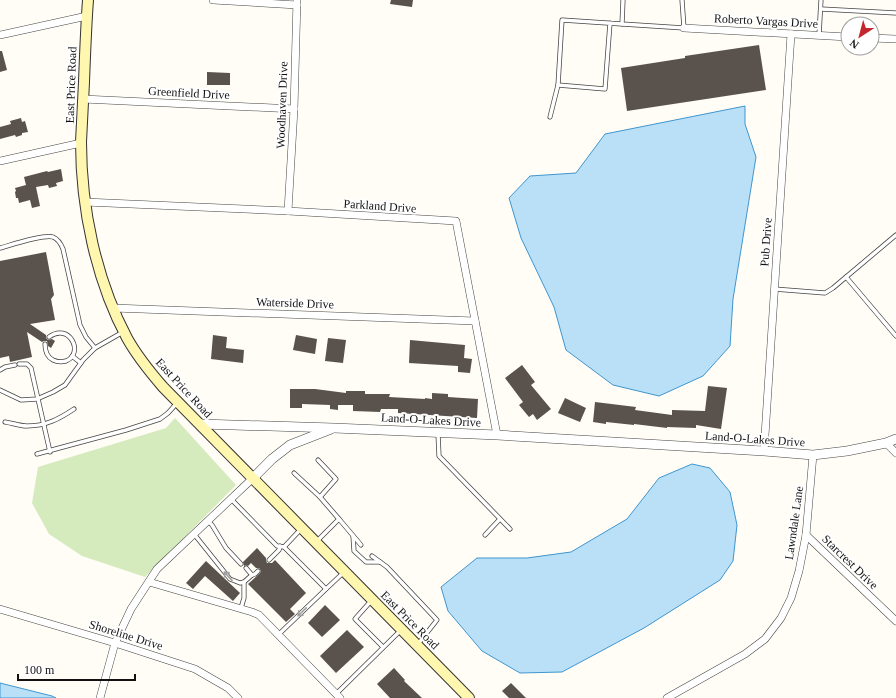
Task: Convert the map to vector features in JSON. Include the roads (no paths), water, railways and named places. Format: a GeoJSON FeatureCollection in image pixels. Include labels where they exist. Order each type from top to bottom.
{"type":"FeatureCollection","features":[{"type":"Feature","properties":{"kind":"main road","name":"East Price Road"},"geometry":{"type":"LineString","coordinates":[[88,0],[86,16],[81,143],[85,202],[92,242],[99,270],[113,308],[124,332],[141,361],[163,387],[469,698]]}},
{"type":"Feature","properties":{"kind":"street"},"geometry":{"type":"LineString","coordinates":[[213,0],[297,2]]}},
{"type":"Feature","properties":{"kind":"street","name":"Woodhaven Drive"},"geometry":{"type":"LineString","coordinates":[[288,211],[294,109],[297,2]]}},
{"type":"Feature","properties":{"kind":"street"},"geometry":{"type":"LineString","coordinates":[[0,35],[86,16]]}},
{"type":"Feature","properties":{"kind":"street","name":"Roberto Vargas Drive"},"geometry":{"type":"LineString","coordinates":[[684,28],[840,36]]}},
{"type":"Feature","properties":{"kind":"street","name":"Pub Drive"},"geometry":{"type":"LineString","coordinates":[[764,450],[790,34]]}},
{"type":"Feature","properties":{"kind":"street"},"geometry":{"type":"LineString","coordinates":[[880,38],[896,39]]}},
{"type":"Feature","properties":{"kind":"street","name":"Greenfield Drive"},"geometry":{"type":"LineString","coordinates":[[83,99],[294,109]]}},
{"type":"Feature","properties":{"kind":"street"},"geometry":{"type":"LineString","coordinates":[[0,161],[81,143]]}},
{"type":"Feature","properties":{"kind":"street","name":"Parkland Drive"},"geometry":{"type":"LineString","coordinates":[[85,202],[288,211],[456,221],[497,435]]}},
{"type":"Feature","properties":{"kind":"street","name":"Waterside Drive"},"geometry":{"type":"LineString","coordinates":[[113,308],[475,321]]}},
{"type":"Feature","properties":{"kind":"street"},"geometry":{"type":"LineString","coordinates":[[201,424],[334,428]]}},
{"type":"Feature","properties":{"kind":"street","name":"Land-O-Lakes Drive"},"geometry":{"type":"LineString","coordinates":[[100,698],[116,643],[131,609],[157,569],[272,458],[290,446],[334,428],[497,435],[764,450],[813,455],[847,451],[896,440]]}},
{"type":"Feature","properties":{"kind":"street"},"geometry":{"type":"LineString","coordinates":[[886,443],[896,453]]}},
{"type":"Feature","properties":{"kind":"street","name":"Lawndale Lane"},"geometry":{"type":"LineString","coordinates":[[667,698],[745,654],[765,639],[781,618],[791,598],[799,571],[806,535],[813,455]]}},
{"type":"Feature","properties":{"kind":"street","name":"Starcrest Drive"},"geometry":{"type":"LineString","coordinates":[[806,535],[896,621]]}},
{"type":"Feature","properties":{"kind":"street"},"geometry":{"type":"LineString","coordinates":[[149,582],[241,608],[259,615],[338,696]]}},
{"type":"Feature","properties":{"kind":"street","name":"Shoreline Drive"},"geometry":{"type":"LineString","coordinates":[[0,609],[116,643],[195,669],[228,688],[238,698]]}},
{"type":"Feature","properties":{"kind":"lane"},"geometry":{"type":"LineString","coordinates":[[622,24],[623,0]]}},
{"type":"Feature","properties":{"kind":"lane"},"geometry":{"type":"LineString","coordinates":[[550,117],[558,85],[562,20],[684,28],[682,0]]}},
{"type":"Feature","properties":{"kind":"lane"},"geometry":{"type":"LineString","coordinates":[[819,35],[821,0]]}},
{"type":"Feature","properties":{"kind":"lane"},"geometry":{"type":"LineString","coordinates":[[821,9],[896,13]]}},
{"type":"Feature","properties":{"kind":"lane"},"geometry":{"type":"LineString","coordinates":[[558,85],[605,89],[610,23]]}},
{"type":"Feature","properties":{"kind":"lane"},"geometry":{"type":"LineString","coordinates":[[774,289],[825,292],[834,288],[896,235]]}},
{"type":"Feature","properties":{"kind":"lane"},"geometry":{"type":"LineString","coordinates":[[0,248],[44,237],[53,237],[60,243],[63,249],[80,325],[86,337],[95,348]]}},
{"type":"Feature","properties":{"kind":"lane"},"geometry":{"type":"LineString","coordinates":[[846,277],[896,336]]}},
{"type":"Feature","properties":{"kind":"lane"},"geometry":{"type":"LineString","coordinates":[[0,390],[21,400],[38,399],[53,392],[66,385],[81,363],[95,348],[124,332]]}},
{"type":"Feature","properties":{"kind":"lane"},"geometry":{"type":"LineString","coordinates":[[46,344],[45,350],[47,355],[54,361],[64,361],[72,356],[74,347],[71,338],[62,333],[53,334],[49,337]]}},
{"type":"Feature","properties":{"kind":"lane"},"geometry":{"type":"LineString","coordinates":[[72,356],[81,363]]}},
{"type":"Feature","properties":{"kind":"lane"},"geometry":{"type":"LineString","coordinates":[[0,370],[5,367],[27,364],[31,368],[50,452]]}},
{"type":"Feature","properties":{"kind":"lane"},"geometry":{"type":"LineString","coordinates":[[38,454],[50,452],[160,419],[178,402]]}},
{"type":"Feature","properties":{"kind":"lane"},"geometry":{"type":"LineString","coordinates":[[5,422],[26,426],[43,425],[58,419],[74,409]]}},
{"type":"Feature","properties":{"kind":"lane"},"geometry":{"type":"LineString","coordinates":[[438,433],[439,456],[510,530]]}},
{"type":"Feature","properties":{"kind":"lane"},"geometry":{"type":"LineString","coordinates":[[318,460],[336,479],[320,497]]}},
{"type":"Feature","properties":{"kind":"lane"},"geometry":{"type":"LineString","coordinates":[[294,473],[320,497],[361,545]]}},
{"type":"Feature","properties":{"kind":"lane"},"geometry":{"type":"LineString","coordinates":[[231,499],[277,546],[282,546],[326,589]]}},
{"type":"Feature","properties":{"kind":"lane"},"geometry":{"type":"LineString","coordinates":[[315,542],[339,519]]}},
{"type":"Feature","properties":{"kind":"lane"},"geometry":{"type":"LineString","coordinates":[[485,535],[500,519]]}},
{"type":"Feature","properties":{"kind":"lane"},"geometry":{"type":"LineString","coordinates":[[208,521],[226,548],[241,564]]}},
{"type":"Feature","properties":{"kind":"lane"},"geometry":{"type":"LineString","coordinates":[[269,560],[302,528]]}},
{"type":"Feature","properties":{"kind":"lane"},"geometry":{"type":"LineString","coordinates":[[194,534],[230,579],[240,583],[244,582],[258,570]]}},
{"type":"Feature","properties":{"kind":"lane"},"geometry":{"type":"LineString","coordinates":[[353,536],[354,551],[366,562],[380,562]]}},
{"type":"Feature","properties":{"kind":"lane"},"geometry":{"type":"LineString","coordinates":[[372,556],[387,567],[437,620],[417,645]]}},
{"type":"Feature","properties":{"kind":"lane"},"geometry":{"type":"LineString","coordinates":[[246,568],[252,574]]}},
{"type":"Feature","properties":{"kind":"lane"},"geometry":{"type":"LineString","coordinates":[[278,635],[344,571]]}},
{"type":"Feature","properties":{"kind":"lane"},"geometry":{"type":"LineString","coordinates":[[241,608],[244,598],[244,582]]}},
{"type":"Feature","properties":{"kind":"lane"},"geometry":{"type":"LineString","coordinates":[[372,600],[355,619],[383,647]]}},
{"type":"Feature","properties":{"kind":"lane"},"geometry":{"type":"LineString","coordinates":[[338,696],[401,629]]}},
{"type":"Feature","properties":{"kind":"water"},"geometry":{"type":"Polygon","coordinates":[[[745,106],[745,124],[756,157],[733,299],[730,346],[703,376],[659,396],[613,385],[566,350],[554,307],[521,238],[509,198],[530,176],[576,173],[605,134],[745,106]]]}},
{"type":"Feature","properties":{"kind":"water"},"geometry":{"type":"Polygon","coordinates":[[[692,464],[710,468],[730,492],[737,525],[733,561],[720,580],[644,628],[562,672],[520,673],[482,651],[448,611],[441,587],[477,558],[527,558],[571,552],[627,519],[659,478],[692,464]]]}},
{"type":"Feature","properties":{"kind":"water"},"geometry":{"type":"Polygon","coordinates":[[[0,683],[52,696],[56,698],[0,698],[0,683]]]}}]}
